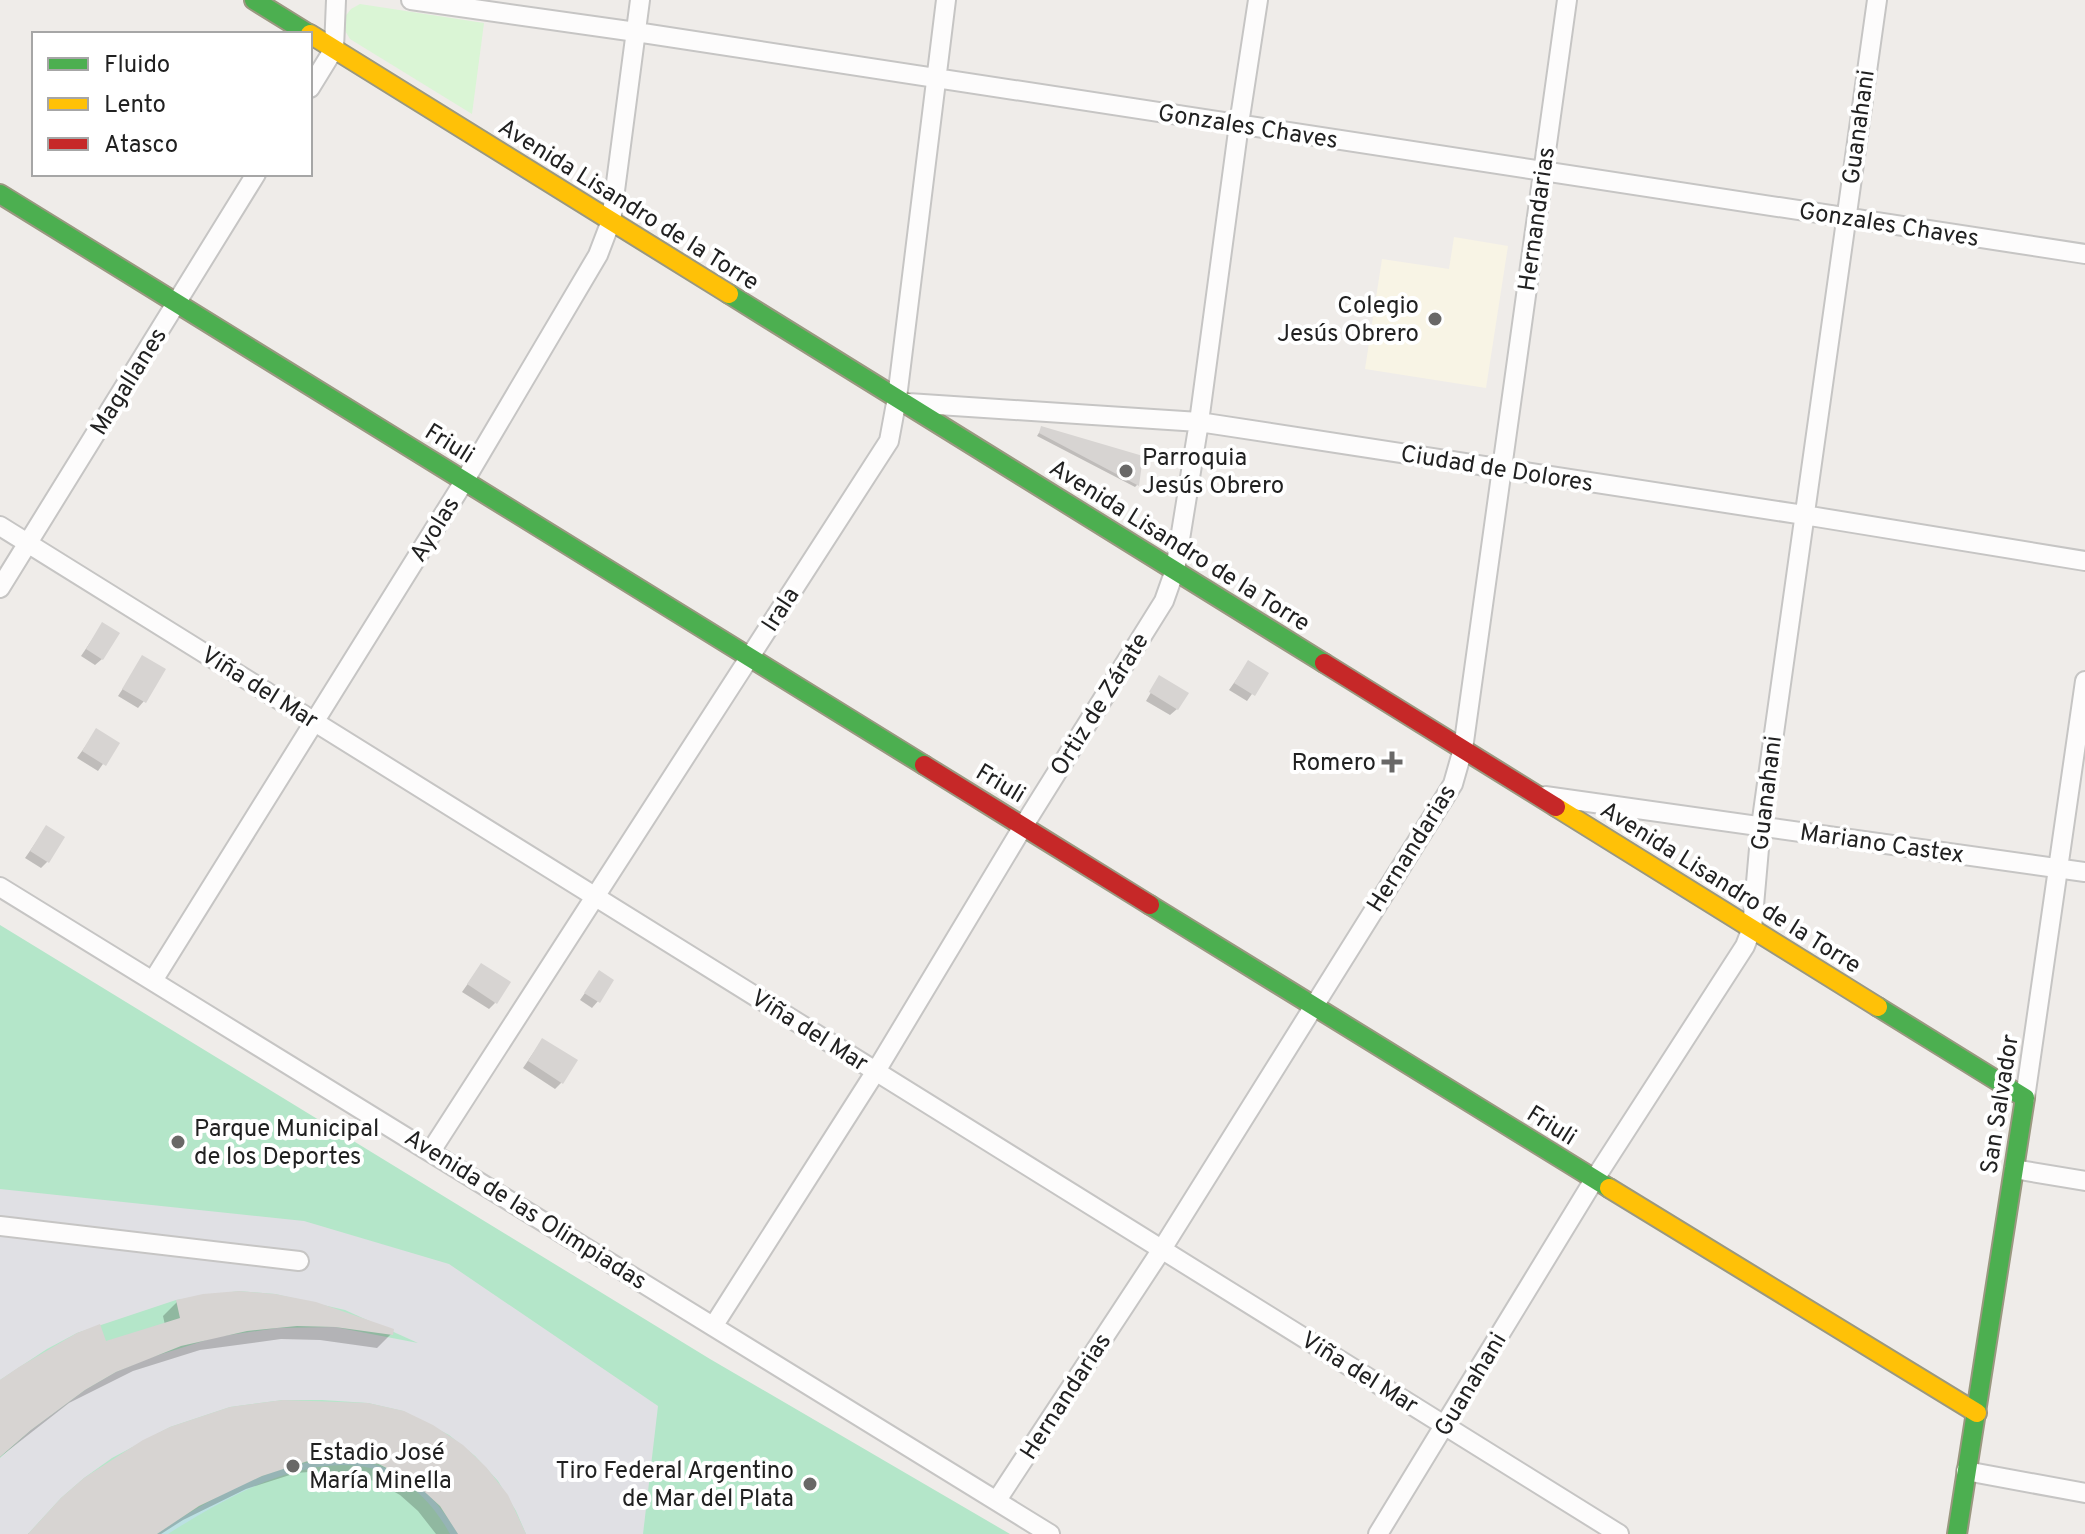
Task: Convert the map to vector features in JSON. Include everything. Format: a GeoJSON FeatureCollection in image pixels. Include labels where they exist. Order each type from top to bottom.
{"type":"FeatureCollection","features":[{"type":"Feature","properties":{"kind":"street","name":"Avenida Lisandro de la Torre"},"geometry":{"type":"LineString","coordinates":[[254,0],[307,32]]}},
{"type":"Feature","properties":{"kind":"street"},"geometry":{"type":"LineString","coordinates":[[312,85],[334,49],[336,0]]}},
{"type":"Feature","properties":{"kind":"street","name":"Gonzales Chaves"},"geometry":{"type":"LineString","coordinates":[[411,0],[2085,254]]}},
{"type":"Feature","properties":{"kind":"street","name":"Ayolas"},"geometry":{"type":"LineString","coordinates":[[154,979],[465,480],[598,255],[611,221],[640,0]]}},
{"type":"Feature","properties":{"kind":"street","name":"Irala"},"geometry":{"type":"LineString","coordinates":[[431,1151],[889,441],[901,401],[946,0]]}},
{"type":"Feature","properties":{"kind":"street","name":"Ortiz de Zárate"},"geometry":{"type":"LineString","coordinates":[[714,1325],[876,1071],[1164,601],[1175,570],[1199,422],[1258,0]]}},
{"type":"Feature","properties":{"kind":"street","name":"Hernandarias"},"geometry":{"type":"LineString","coordinates":[[997,1500],[1162,1249],[1453,784],[1463,749],[1567,0]]}},
{"type":"Feature","properties":{"kind":"street","name":"Guanahani"},"geometry":{"type":"LineString","coordinates":[[1378,1534],[1594,1180],[1745,946],[1752,928],[1761,826],[1877,0]]}},
{"type":"Feature","properties":{"kind":"street","name":"Avenida Lisandro de la Torre"},"geometry":{"type":"LineString","coordinates":[[312,35],[2025,1098]]}},
{"type":"Feature","properties":{"kind":"street","name":"Magallanes"},"geometry":{"type":"LineString","coordinates":[[0,588],[255,176]]}},
{"type":"Feature","properties":{"kind":"street","name":"Friuli"},"geometry":{"type":"LineString","coordinates":[[0,194],[1594,1180],[1977,1413]]}},
{"type":"Feature","properties":{"kind":"street","name":"Ciudad de Dolores"},"geometry":{"type":"LineString","coordinates":[[901,401],[1199,422],[2085,561]]}},
{"type":"Feature","properties":{"kind":"street","name":"Viña del Mar"},"geometry":{"type":"LineString","coordinates":[[0,526],[1619,1534]]}},
{"type":"Feature","properties":{"kind":"street","name":"San Salvador"},"geometry":{"type":"LineString","coordinates":[[1957,1534],[2025,1098],[2085,681]]}},
{"type":"Feature","properties":{"kind":"street","name":"Mariano Castex"},"geometry":{"type":"LineString","coordinates":[[1537,795],[2085,872]]}},
{"type":"Feature","properties":{"kind":"street","name":"Avenida de las Olimpiadas"},"geometry":{"type":"LineString","coordinates":[[0,887],[154,979],[1050,1534]]}},
{"type":"Feature","properties":{"kind":"street"},"geometry":{"type":"LineString","coordinates":[[2014,1169],[2085,1181]]}},
{"type":"Feature","properties":{"kind":"street"},"geometry":{"type":"LineString","coordinates":[[0,1226],[299,1261]]}},
{"type":"Feature","properties":{"kind":"street"},"geometry":{"type":"LineString","coordinates":[[1966,1471],[2085,1493]]}},
{"type":"Feature","properties":{"kind":"shaded area","name":"Colegio Jesús Obrero"},"geometry":{"type":"Polygon","coordinates":[[[1454,237],[1508,246],[1486,388],[1365,369],[1382,259],[1449,269],[1454,237]]]}},
{"type":"Feature","properties":{"kind":"shaded area"},"geometry":{"type":"Polygon","coordinates":[[[0,1189],[304,1221],[449,1264],[658,1406],[643,1534],[526,1534],[498,1481],[475,1456],[449,1435],[403,1411],[368,1403],[283,1400],[230,1407],[170,1427],[112,1458],[84,1478],[28,1534],[0,1534],[0,1458],[31,1430],[85,1390],[116,1372],[216,1337],[277,1328],[335,1327],[418,1343],[345,1310],[275,1294],[239,1291],[176,1300],[77,1333],[0,1380],[0,1189]]]}},
{"type":"Feature","properties":{"kind":"green space"},"geometry":{"type":"Polygon","coordinates":[[[360,4],[484,23],[472,114],[350,39],[344,29],[344,18],[360,4]]]}},
{"type":"Feature","properties":{"kind":"green space","name":"Parque Municipal de los Deportes"},"geometry":{"type":"Polygon","coordinates":[[[0,925],[710,1359],[1010,1534],[0,1534],[0,925]]]}},
{"type":"Feature","properties":{"kind":"water"},"geometry":{"type":"Polygon","coordinates":[[[338,1458],[377,1465],[408,1479],[435,1501],[458,1534],[450,1534],[422,1497],[390,1475],[354,1466],[316,1467],[278,1477],[239,1493],[168,1534],[157,1534],[243,1484],[289,1467],[338,1458]]]}},
{"type":"Feature","properties":{"kind":"building","name":"Parroquia Jesús Obrero"},"geometry":{"type":"Polygon","coordinates":[[[1041,426],[1143,456],[1139,486],[1039,433],[1041,426]]]}},
{"type":"Feature","properties":{"kind":"building"},"geometry":{"type":"Polygon","coordinates":[[[102,622],[120,633],[103,660],[86,649],[102,622]]]}},
{"type":"Feature","properties":{"kind":"building"},"geometry":{"type":"Polygon","coordinates":[[[142,655],[166,669],[146,703],[122,689],[142,655]]]}},
{"type":"Feature","properties":{"kind":"building"},"geometry":{"type":"Polygon","coordinates":[[[1248,660],[1269,673],[1255,696],[1234,683],[1248,660]]]}},
{"type":"Feature","properties":{"kind":"building"},"geometry":{"type":"Polygon","coordinates":[[[1159,675],[1189,693],[1178,710],[1149,692],[1159,675]]]}},
{"type":"Feature","properties":{"kind":"building"},"geometry":{"type":"Polygon","coordinates":[[[96,728],[120,743],[106,766],[82,751],[96,728]]]}},
{"type":"Feature","properties":{"kind":"building"},"geometry":{"type":"Polygon","coordinates":[[[46,825],[65,837],[49,863],[30,851],[46,825]]]}},
{"type":"Feature","properties":{"kind":"building"},"geometry":{"type":"Polygon","coordinates":[[[481,963],[511,982],[497,1004],[467,984],[481,963]]]}},
{"type":"Feature","properties":{"kind":"building"},"geometry":{"type":"Polygon","coordinates":[[[599,970],[614,980],[600,1003],[584,993],[599,970]]]}},
{"type":"Feature","properties":{"kind":"building"},"geometry":{"type":"Polygon","coordinates":[[[542,1038],[578,1060],[563,1084],[528,1061],[542,1038]]]}},
{"type":"Feature","properties":{"kind":"building"},"geometry":{"type":"Polygon","coordinates":[[[239,1291],[316,1302],[394,1329],[393,1335],[335,1327],[297,1326],[247,1331],[181,1346],[116,1372],[85,1390],[0,1457],[0,1380],[77,1333],[100,1324],[106,1341],[180,1318],[176,1300],[239,1291]]]}},
{"type":"Feature","properties":{"kind":"building","name":"Estadio José María Minella"},"geometry":{"type":"Polygon","coordinates":[[[283,1400],[368,1403],[404,1411],[433,1425],[463,1445],[486,1467],[508,1495],[526,1534],[458,1534],[440,1506],[414,1482],[379,1464],[338,1458],[311,1460],[262,1476],[199,1506],[157,1534],[28,1534],[84,1478],[143,1440],[170,1427],[230,1407],[283,1400]]]}},
{"type":"Feature","properties":{"kind":"traffic: fast"},"geometry":{"type":"LineString","coordinates":[[254,0],[306,32]]}},
{"type":"Feature","properties":{"kind":"traffic: fast"},"geometry":{"type":"LineString","coordinates":[[0,194],[924,765]]}},
{"type":"Feature","properties":{"kind":"traffic: fast"},"geometry":{"type":"LineString","coordinates":[[729,294],[1324,663]]}},
{"type":"Feature","properties":{"kind":"traffic: fast"},"geometry":{"type":"LineString","coordinates":[[1150,905],[1609,1188]]}},
{"type":"Feature","properties":{"kind":"traffic: fast"},"geometry":{"type":"LineString","coordinates":[[1878,1007],[2025,1098],[1957,1534]]}},
{"type":"Feature","properties":{"kind":"traffic: slow"},"geometry":{"type":"LineString","coordinates":[[312,35],[729,294]]}},
{"type":"Feature","properties":{"kind":"traffic: slow"},"geometry":{"type":"LineString","coordinates":[[1556,807],[1878,1007]]}},
{"type":"Feature","properties":{"kind":"traffic: slow"},"geometry":{"type":"LineString","coordinates":[[1609,1188],[1977,1413]]}},
{"type":"Feature","properties":{"kind":"traffic: jam"},"geometry":{"type":"LineString","coordinates":[[1324,663],[1556,807]]}},
{"type":"Feature","properties":{"kind":"traffic: jam"},"geometry":{"type":"LineString","coordinates":[[924,765],[1150,905]]}},
{"type":"Feature","properties":{"kind":"place","name":"Colegio Jesús Obrero"},"geometry":{"type":"Point","coordinates":[1435,319]}},
{"type":"Feature","properties":{"kind":"place","name":"Parroquia Jesús Obrero"},"geometry":{"type":"Point","coordinates":[1126,471]}},
{"type":"Feature","properties":{"kind":"place","name":"Romero"},"geometry":{"type":"Point","coordinates":[1392,762]}},
{"type":"Feature","properties":{"kind":"place","name":"Parque Municipal de los Deportes"},"geometry":{"type":"Point","coordinates":[178,1142]}},
{"type":"Feature","properties":{"kind":"place","name":"Estadio José María Minella"},"geometry":{"type":"Point","coordinates":[293,1466]}},
{"type":"Feature","properties":{"kind":"place","name":"Tiro Federal Argentino de Mar del Plata"},"geometry":{"type":"Point","coordinates":[810,1484]}}]}
